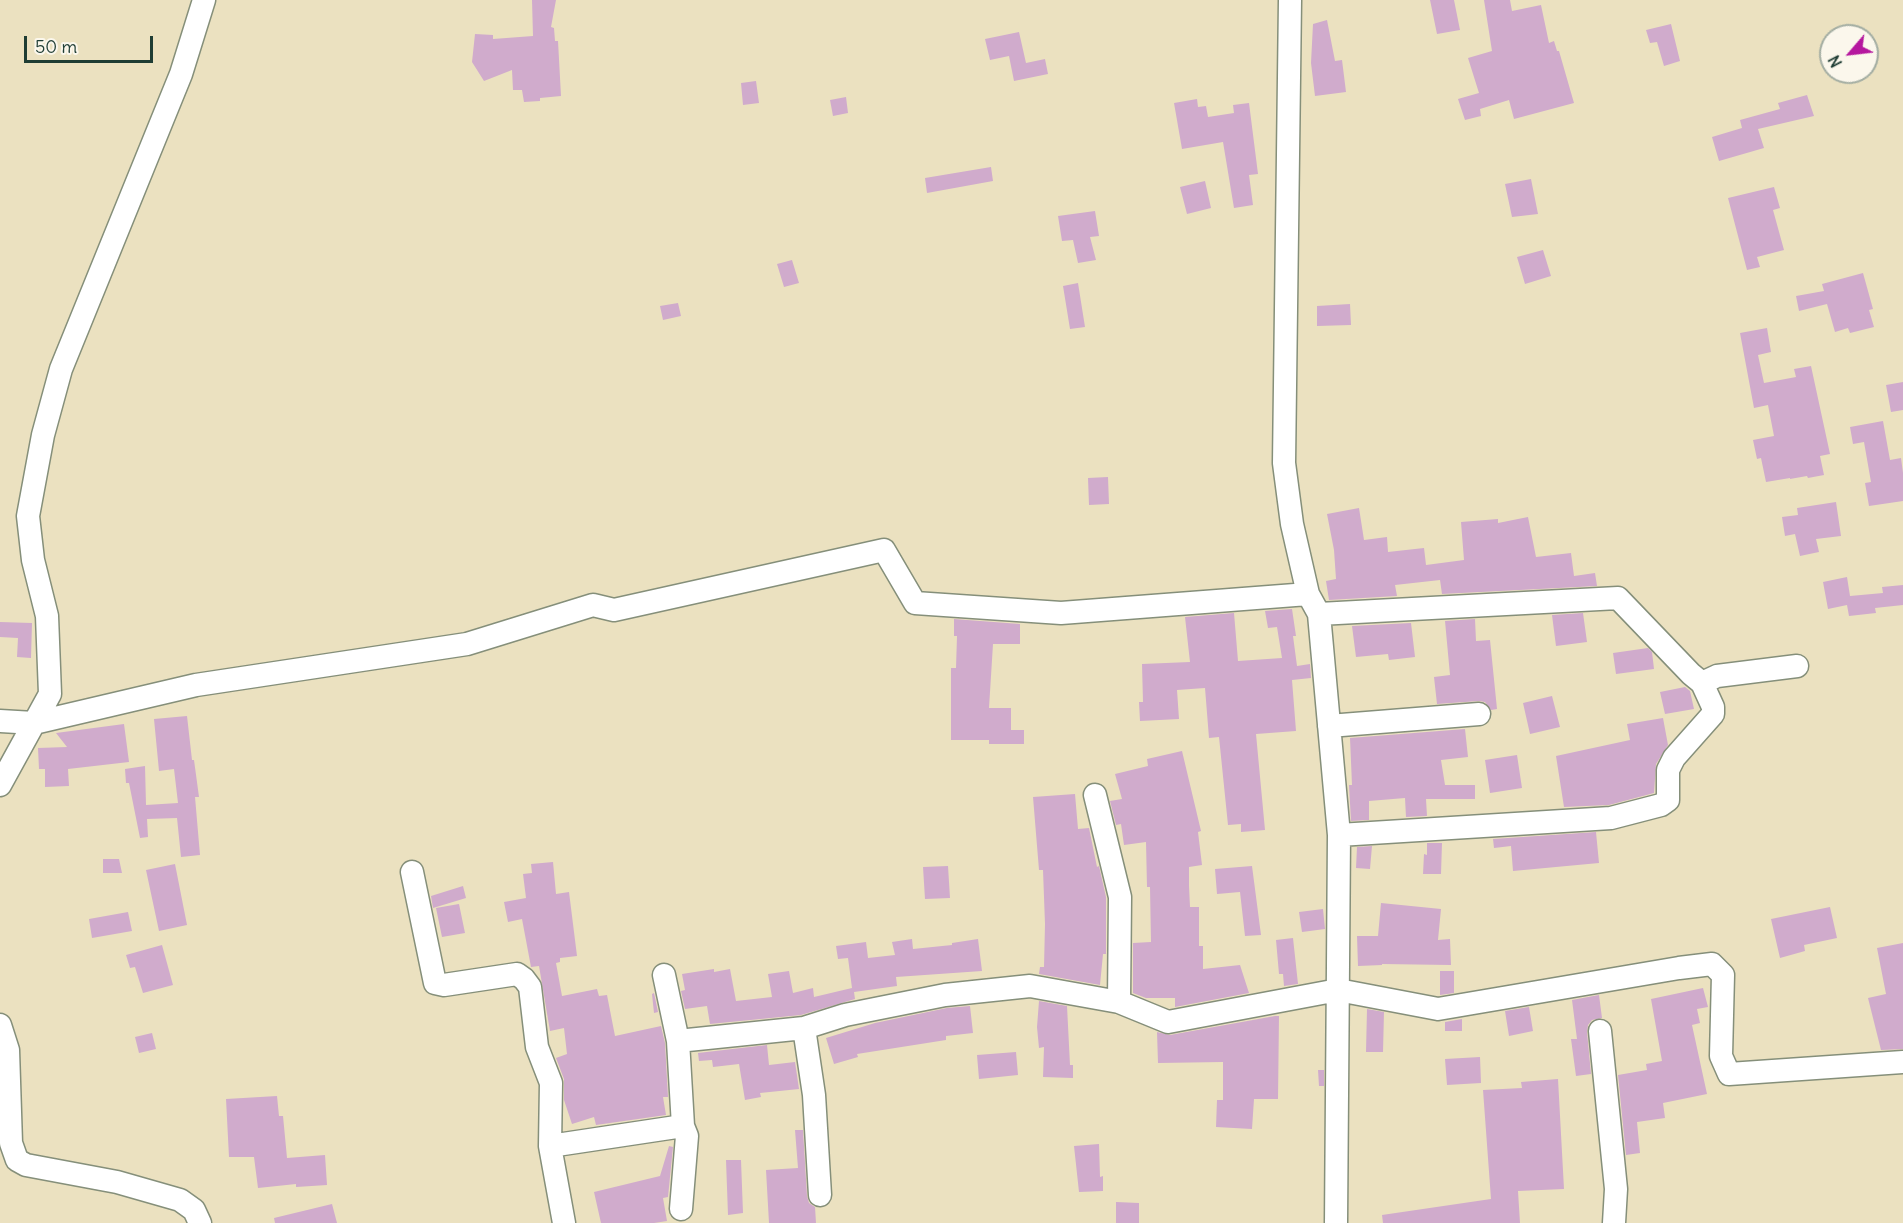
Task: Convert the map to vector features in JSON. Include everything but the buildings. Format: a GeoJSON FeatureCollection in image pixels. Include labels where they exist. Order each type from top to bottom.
{"type":"FeatureCollection","features":[{"type":"Feature","properties":{"kind":"street"},"geometry":{"type":"LineString","coordinates":[[0,785],[50,694],[47,616],[33,561],[28,516],[43,435],[61,369],[181,75],[204,0]]}},
{"type":"Feature","properties":{"kind":"street"},"geometry":{"type":"LineString","coordinates":[[1290,0],[1284,463],[1292,525],[1313,604],[1329,726],[1339,835],[1336,1223]]}},
{"type":"Feature","properties":{"kind":"street"},"geometry":{"type":"LineString","coordinates":[[0,721],[34,723],[196,685],[467,644],[593,605],[614,610],[884,550],[915,603],[1060,613],[1313,604],[1618,598],[1702,683],[1713,707],[1713,714],[1674,758],[1668,770],[1668,800],[1661,805],[1611,818],[1339,835]]}},
{"type":"Feature","properties":{"kind":"street"},"geometry":{"type":"LineString","coordinates":[[1702,683],[1717,676],[1797,666]]}},
{"type":"Feature","properties":{"kind":"street"},"geometry":{"type":"LineString","coordinates":[[1329,726],[1479,714]]}},
{"type":"Feature","properties":{"kind":"street"},"geometry":{"type":"LineString","coordinates":[[1095,795],[1120,897],[1119,1002]]}},
{"type":"Feature","properties":{"kind":"street"},"geometry":{"type":"LineString","coordinates":[[412,872],[435,983],[444,985],[517,974],[530,987],[537,1047],[550,1083],[550,1146],[564,1223]]}},
{"type":"Feature","properties":{"kind":"street"},"geometry":{"type":"LineString","coordinates":[[678,1041],[804,1028],[845,1015],[945,995],[1030,986],[1119,1002],[1168,1022],[1338,990],[1438,1009],[1712,964],[1723,975],[1721,1056],[1729,1074],[1903,1062]]}},
{"type":"Feature","properties":{"kind":"street"},"geometry":{"type":"LineString","coordinates":[[664,975],[678,1041],[683,1126],[687,1136],[681,1209]]}},
{"type":"Feature","properties":{"kind":"street"},"geometry":{"type":"LineString","coordinates":[[0,1025],[8,1050],[11,1143],[17,1160],[26,1165],[117,1182],[180,1200],[194,1209],[200,1223]]}},
{"type":"Feature","properties":{"kind":"street"},"geometry":{"type":"LineString","coordinates":[[804,1028],[814,1095],[820,1194]]}},
{"type":"Feature","properties":{"kind":"street"},"geometry":{"type":"LineString","coordinates":[[1600,1031],[1616,1189],[1614,1223]]}},
{"type":"Feature","properties":{"kind":"street"},"geometry":{"type":"LineString","coordinates":[[550,1146],[683,1126]]}}]}
